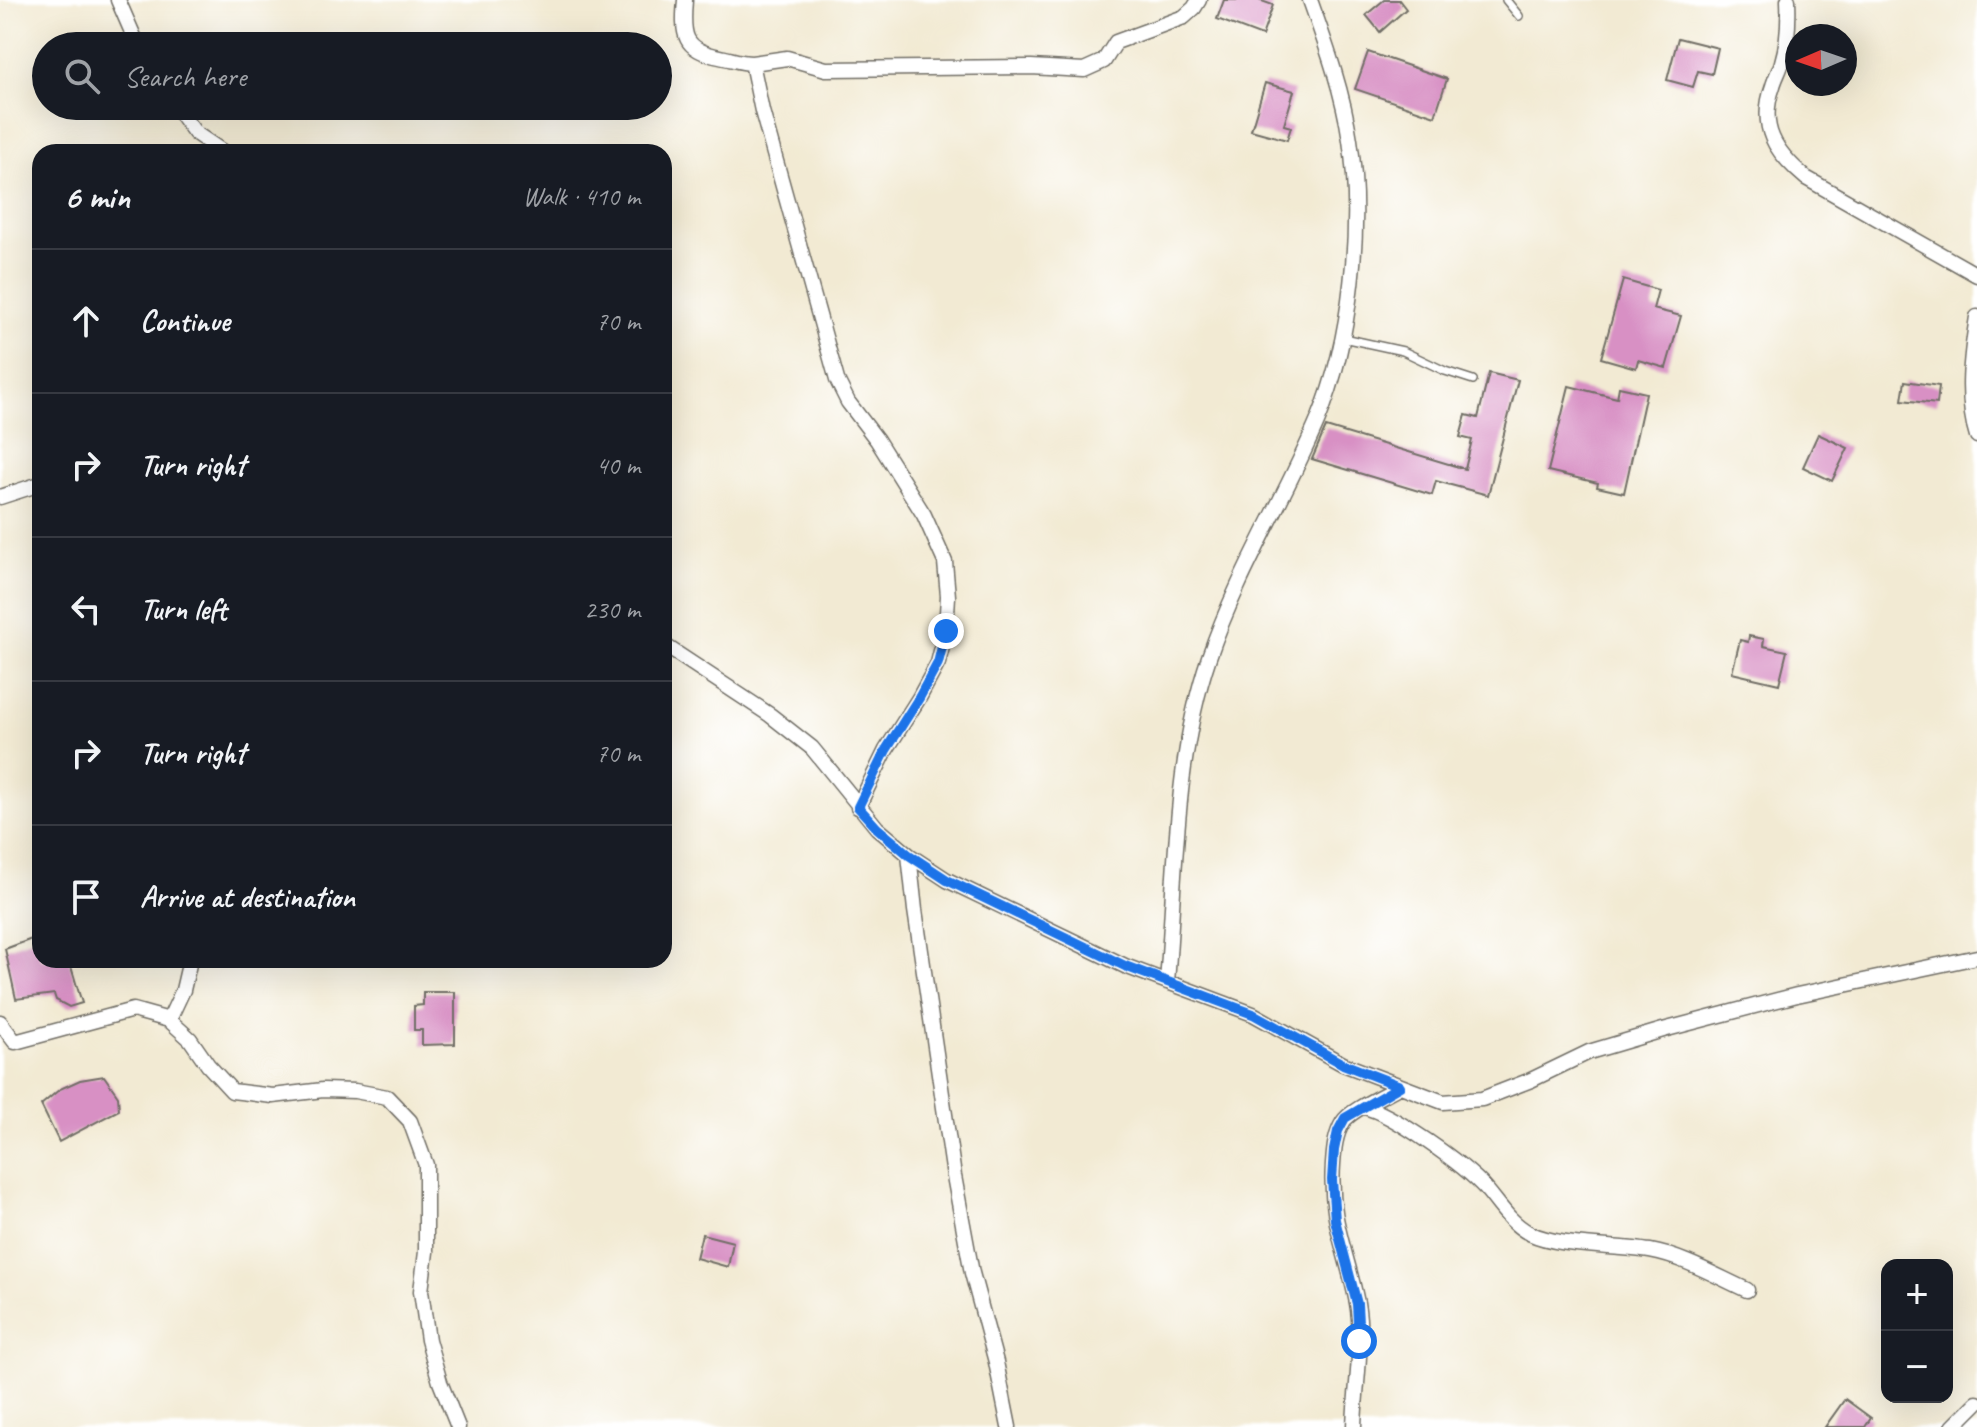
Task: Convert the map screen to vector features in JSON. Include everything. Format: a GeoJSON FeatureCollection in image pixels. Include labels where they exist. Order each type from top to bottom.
{"type":"FeatureCollection","features":[{"type":"Feature","properties":{"kind":"street"},"geometry":{"type":"LineString","coordinates":[[118,0],[132,32]]}},
{"type":"Feature","properties":{"kind":"street"},"geometry":{"type":"LineString","coordinates":[[685,0],[683,29],[691,45],[705,55],[752,63],[787,58],[826,69],[853,70],[1031,67],[1084,70],[1104,61],[1116,42],[1184,17],[1199,0]]}},
{"type":"Feature","properties":{"kind":"street"},"geometry":{"type":"LineString","coordinates":[[1167,982],[1181,796],[1194,713],[1209,657],[1247,565],[1284,496],[1319,417],[1343,338],[1357,207],[1350,139],[1336,79],[1310,0]]}},
{"type":"Feature","properties":{"kind":"street"},"geometry":{"type":"LineString","coordinates":[[1788,0],[1787,42],[1767,108],[1775,146],[1806,178],[1977,275]]}},
{"type":"Feature","properties":{"kind":"street"},"geometry":{"type":"LineString","coordinates":[[752,63],[762,111],[837,380],[848,402],[877,440],[924,515],[945,562],[948,596],[946,631],[938,663],[886,750],[858,807]]}},
{"type":"Feature","properties":{"kind":"street"},"geometry":{"type":"LineString","coordinates":[[185,120],[195,133],[211,144]]}},
{"type":"Feature","properties":{"kind":"street"},"geometry":{"type":"LineString","coordinates":[[1977,317],[1971,353],[1970,392],[1977,436]]}},
{"type":"Feature","properties":{"kind":"street"},"geometry":{"type":"LineString","coordinates":[[0,497],[32,487]]}},
{"type":"Feature","properties":{"kind":"street"},"geometry":{"type":"LineString","coordinates":[[672,650],[770,715],[812,748],[877,828],[909,855],[947,880],[1125,966],[1253,1014],[1343,1064],[1443,1102],[1482,1099],[1589,1052],[1663,1030],[1797,995],[1977,957]]}},
{"type":"Feature","properties":{"kind":"street"},"geometry":{"type":"LineString","coordinates":[[909,855],[959,1204],[972,1273],[996,1362],[1009,1427]]}},
{"type":"Feature","properties":{"kind":"street"},"geometry":{"type":"LineString","coordinates":[[169,1020],[183,990],[188,968]]}},
{"type":"Feature","properties":{"kind":"street"},"geometry":{"type":"LineString","coordinates":[[0,1022],[15,1042],[133,1010],[169,1020],[190,1039],[232,1091],[273,1096],[323,1090],[355,1091],[387,1097],[410,1121],[426,1165],[426,1238],[421,1291],[428,1340],[458,1427]]}},
{"type":"Feature","properties":{"kind":"street"},"geometry":{"type":"LineString","coordinates":[[1354,1427],[1359,1341],[1357,1304],[1335,1220],[1332,1180],[1338,1131],[1345,1118],[1400,1086]]}},
{"type":"Feature","properties":{"kind":"street"},"geometry":{"type":"LineString","coordinates":[[1364,1107],[1386,1115],[1461,1164],[1486,1188],[1508,1217],[1529,1233],[1572,1244],[1654,1251],[1690,1263],[1747,1290]]}},
{"type":"Feature","properties":{"kind":"street"},"geometry":{"type":"LineString","coordinates":[[1953,1427],[1977,1403]]}},
{"type":"Feature","properties":{"kind":"lane"},"geometry":{"type":"LineString","coordinates":[[1506,0],[1519,16]]}},
{"type":"Feature","properties":{"kind":"lane"},"geometry":{"type":"LineString","coordinates":[[1343,338],[1403,351],[1445,371],[1473,380]]}},
{"type":"Feature","properties":{"kind":"building"},"geometry":{"type":"Polygon","coordinates":[[[1224,0],[1259,0],[1273,5],[1262,36],[1217,19],[1224,0]]]}},
{"type":"Feature","properties":{"kind":"building"},"geometry":{"type":"Polygon","coordinates":[[[1384,0],[1399,0],[1406,9],[1380,32],[1366,15],[1384,0]]]}},
{"type":"Feature","properties":{"kind":"building"},"geometry":{"type":"Polygon","coordinates":[[[1678,38],[1718,48],[1712,74],[1698,71],[1693,87],[1667,80],[1678,38]]]}},
{"type":"Feature","properties":{"kind":"building"},"geometry":{"type":"Polygon","coordinates":[[[1368,52],[1447,79],[1435,116],[1355,89],[1368,52]]]}},
{"type":"Feature","properties":{"kind":"building"},"geometry":{"type":"Polygon","coordinates":[[[1265,83],[1294,91],[1284,125],[1291,127],[1287,140],[1251,130],[1265,83]]]}},
{"type":"Feature","properties":{"kind":"building"},"geometry":{"type":"Polygon","coordinates":[[[1623,280],[1658,290],[1653,309],[1681,316],[1666,368],[1638,360],[1636,368],[1601,358],[1623,280]]]}},
{"type":"Feature","properties":{"kind":"building"},"geometry":{"type":"Polygon","coordinates":[[[1489,373],[1518,380],[1488,495],[1436,481],[1432,495],[1312,459],[1326,427],[1465,469],[1472,440],[1460,437],[1466,415],[1478,418],[1489,373]]]}},
{"type":"Feature","properties":{"kind":"building"},"geometry":{"type":"Polygon","coordinates":[[[1905,381],[1939,386],[1937,404],[1902,400],[1905,381]]]}},
{"type":"Feature","properties":{"kind":"building"},"geometry":{"type":"Polygon","coordinates":[[[1569,386],[1617,398],[1619,387],[1646,393],[1624,493],[1548,471],[1569,386]]]}},
{"type":"Feature","properties":{"kind":"building"},"geometry":{"type":"Polygon","coordinates":[[[1818,434],[1848,448],[1832,481],[1803,467],[1818,434]]]}},
{"type":"Feature","properties":{"kind":"building"},"geometry":{"type":"Polygon","coordinates":[[[1749,636],[1764,639],[1763,646],[1787,651],[1779,684],[1732,673],[1740,640],[1748,642],[1749,636]]]}},
{"type":"Feature","properties":{"kind":"building"},"geometry":{"type":"Polygon","coordinates":[[[32,939],[32,968],[71,968],[82,1003],[69,1007],[56,1000],[54,994],[16,999],[5,949],[32,939]]]}},
{"type":"Feature","properties":{"kind":"building"},"geometry":{"type":"Polygon","coordinates":[[[423,992],[455,992],[455,1044],[422,1045],[422,1030],[414,1030],[414,1006],[423,1005],[423,992]]]}},
{"type":"Feature","properties":{"kind":"building"},"geometry":{"type":"Polygon","coordinates":[[[104,1076],[118,1096],[119,1110],[59,1142],[41,1105],[60,1089],[80,1080],[104,1076]]]}},
{"type":"Feature","properties":{"kind":"building"},"geometry":{"type":"Polygon","coordinates":[[[702,1234],[733,1242],[728,1267],[696,1258],[702,1234]]]}},
{"type":"Feature","properties":{"kind":"building"},"geometry":{"type":"Polygon","coordinates":[[[1845,1399],[1871,1418],[1865,1427],[1825,1427],[1845,1399]]]}},
{"type":"Feature","properties":{"kind":"route"},"geometry":{"type":"LineString","coordinates":[[946,631],[938,663],[886,750],[858,807],[909,855],[947,880],[1125,966],[1253,1014],[1343,1064],[1400,1086],[1345,1118],[1334,1150],[1332,1180],[1335,1220],[1357,1304],[1359,1341]]}}]}
